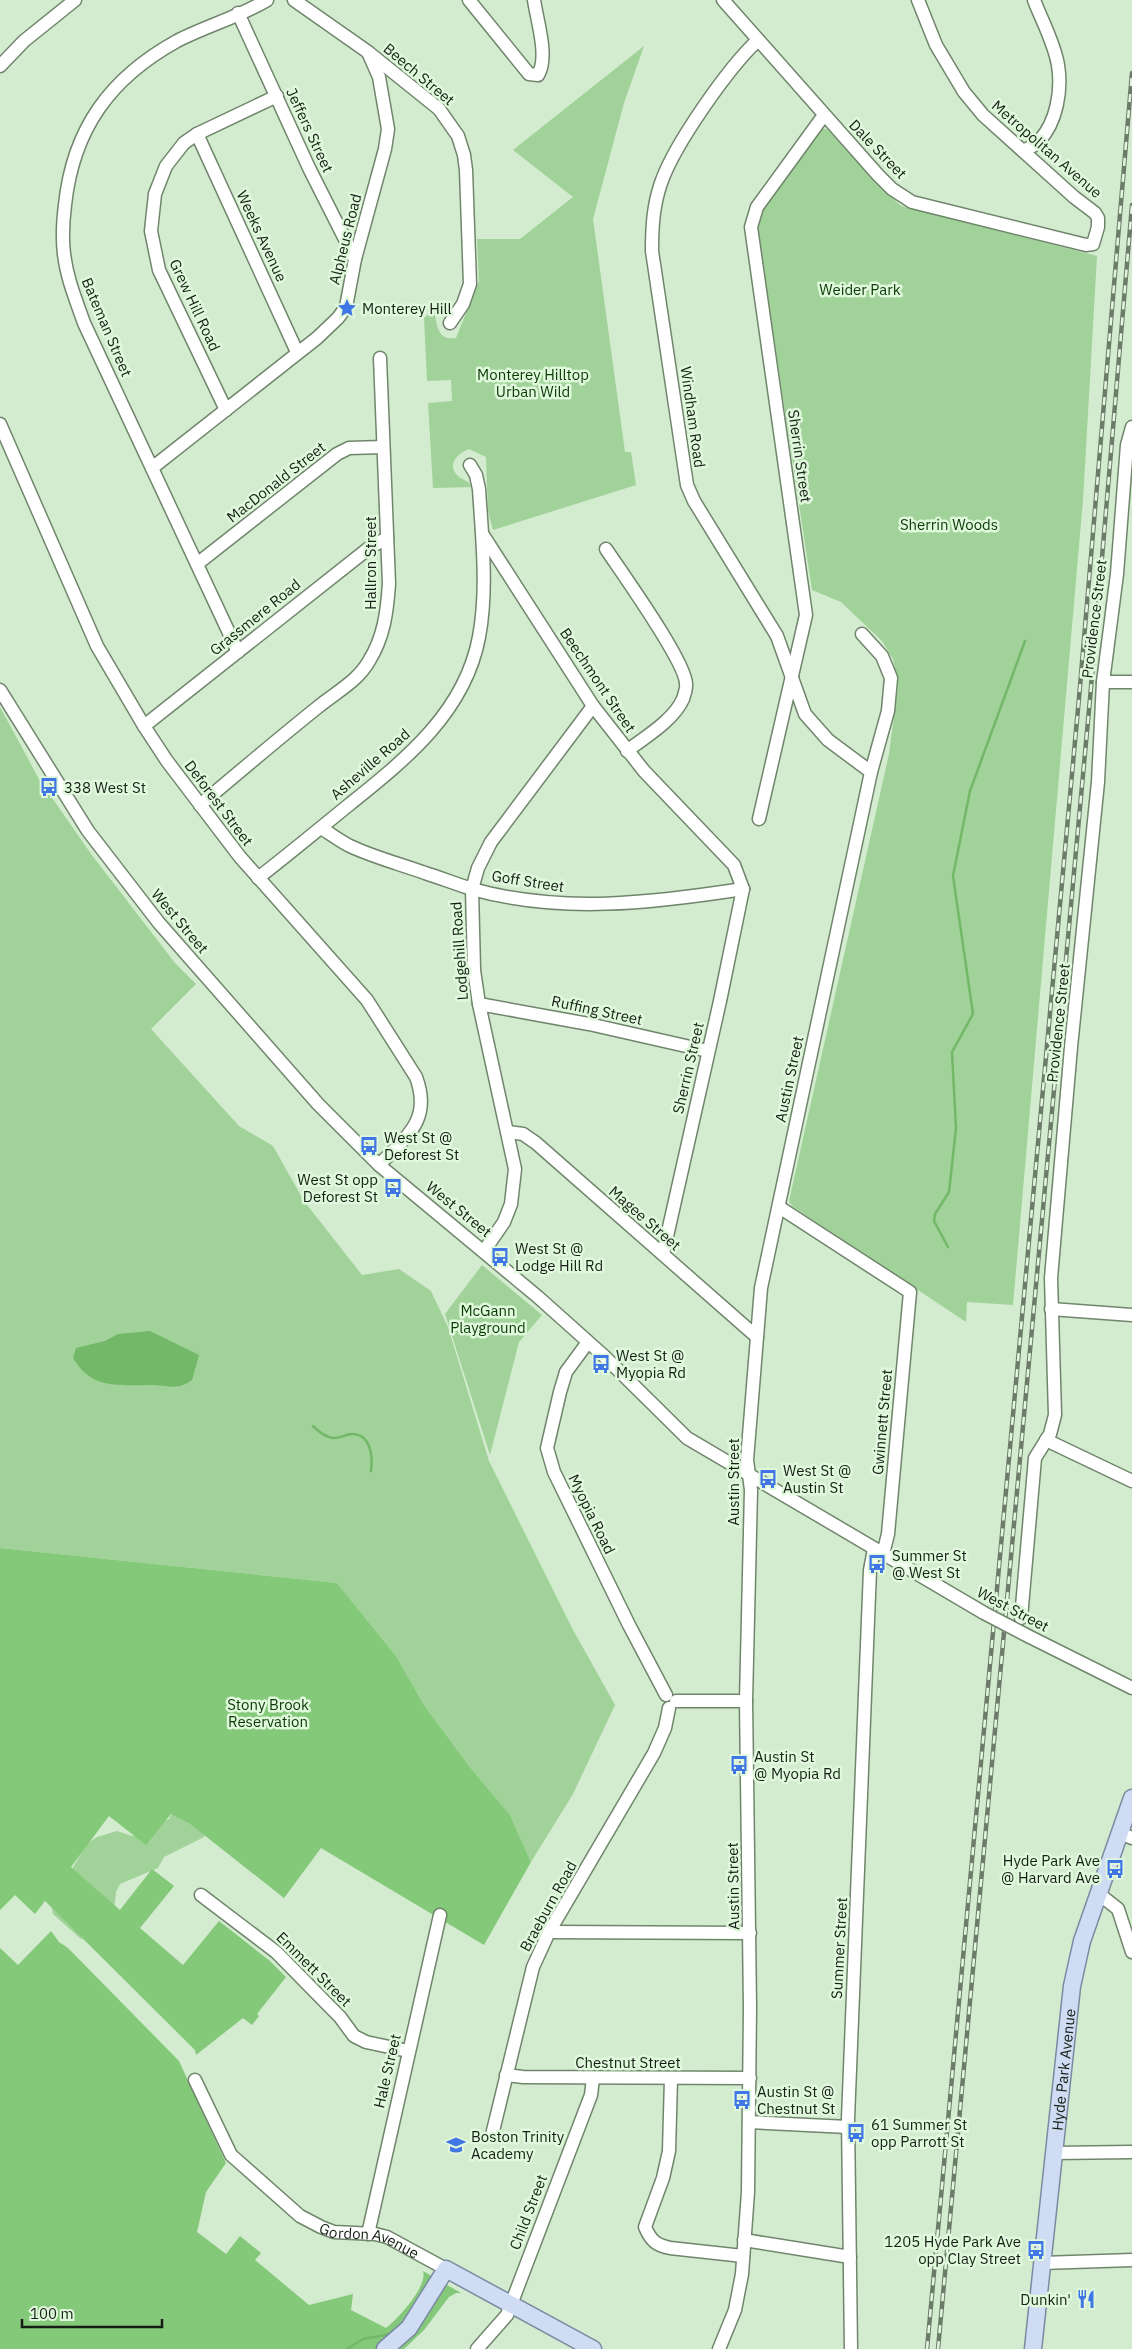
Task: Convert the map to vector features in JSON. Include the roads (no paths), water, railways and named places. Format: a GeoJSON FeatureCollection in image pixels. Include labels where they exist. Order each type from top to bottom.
{"type":"FeatureCollection","features":[{"type":"Feature","properties":{"kind":"main road","name":"Hyde Park Avenue"},"geometry":{"type":"LineString","coordinates":[[1033,2349],[1072,1986],[1082,1941],[1099,1894],[1126,1835],[1132,1798]]}},
{"type":"Feature","properties":{"kind":"main road","name":"Gordon Avenue"},"geometry":{"type":"LineString","coordinates":[[446,2269],[593,2349]]}},
{"type":"Feature","properties":{"kind":"main road"},"geometry":{"type":"LineString","coordinates":[[385,2349],[409,2328],[446,2269]]}},
{"type":"Feature","properties":{"kind":"street"},"geometry":{"type":"LineString","coordinates":[[0,66],[24,42],[74,0]]}},
{"type":"Feature","properties":{"kind":"street","name":"Bateman Street"},"geometry":{"type":"LineString","coordinates":[[238,652],[84,323],[70,284],[64,253],[63,222],[67,183],[78,144],[96,111],[114,89],[148,61],[177,42],[266,0]]}},
{"type":"Feature","properties":{"kind":"street","name":"Beech Street"},"geometry":{"type":"LineString","coordinates":[[294,0],[368,52],[439,109],[455,130],[463,149],[466,170],[470,284],[463,304],[450,323]]}},
{"type":"Feature","properties":{"kind":"street"},"geometry":{"type":"LineString","coordinates":[[469,0],[528,74],[538,75],[543,66],[544,59],[534,0]]}},
{"type":"Feature","properties":{"kind":"street","name":"Metropolitan Avenue"},"geometry":{"type":"LineString","coordinates":[[918,0],[936,45],[964,92],[993,126],[1094,212],[1098,218]]}},
{"type":"Feature","properties":{"kind":"street"},"geometry":{"type":"LineString","coordinates":[[1023,151],[1039,142],[1049,126],[1055,112],[1059,87],[1058,65],[1034,0]]}},
{"type":"Feature","properties":{"kind":"street","name":"Dale Street"},"geometry":{"type":"LineString","coordinates":[[728,2],[758,40],[892,189],[912,202],[1086,245],[1093,244],[1097,237],[1098,218]]}},
{"type":"Feature","properties":{"kind":"street","name":"Jeffers Street"},"geometry":{"type":"LineString","coordinates":[[238,13],[309,168],[355,259]]}},
{"type":"Feature","properties":{"kind":"street","name":"Windham Road"},"geometry":{"type":"LineString","coordinates":[[758,40],[734,68],[698,118],[672,160],[661,181],[652,221],[652,251],[687,485],[694,501],[772,626],[783,649],[803,709],[817,730],[842,752],[871,772]]}},
{"type":"Feature","properties":{"kind":"street","name":"Alpheus Road"},"geometry":{"type":"LineString","coordinates":[[152,468],[298,352],[338,318],[346,307],[355,259],[385,149],[388,129],[379,77],[368,52]]}},
{"type":"Feature","properties":{"kind":"street","name":"Grew Hill Road"},"geometry":{"type":"LineString","coordinates":[[226,410],[159,270],[151,231],[155,194],[166,166],[184,143],[197,134],[277,96]]}},
{"type":"Feature","properties":{"kind":"street","name":"Sherrin Street"},"geometry":{"type":"LineString","coordinates":[[759,819],[805,621],[806,608],[751,235],[753,218],[757,207],[824,115]]}},
{"type":"Feature","properties":{"kind":"street","name":"Weeks Avenue"},"geometry":{"type":"LineString","coordinates":[[197,134],[298,352]]}},
{"type":"Feature","properties":{"kind":"street","name":"Hallron Street"},"geometry":{"type":"LineString","coordinates":[[200,805],[320,705],[356,679],[369,662],[386,622],[389,584],[388,538],[380,358]]}},
{"type":"Feature","properties":{"kind":"street","name":"Deforest Street"},"geometry":{"type":"LineString","coordinates":[[0,424],[97,646],[144,726],[200,805],[258,878],[367,1000],[416,1077],[421,1090],[421,1106],[417,1123],[379,1165]]}},
{"type":"Feature","properties":{"kind":"street","name":"Providence Street"},"geometry":{"type":"LineString","coordinates":[[1020,1618],[1034,1464],[1036,1454],[1052,1428],[1055,1415],[1051,1278],[1071,1047],[1098,782],[1103,682],[1117,573],[1127,445],[1132,427]]}},
{"type":"Feature","properties":{"kind":"street","name":"MacDonald Street"},"geometry":{"type":"LineString","coordinates":[[197,564],[337,454],[349,448],[383,447]]}},
{"type":"Feature","properties":{"kind":"street","name":"Beechmont Street"},"geometry":{"type":"LineString","coordinates":[[470,465],[479,484],[482,533],[593,706],[627,751],[734,865],[743,889]]}},
{"type":"Feature","properties":{"kind":"street","name":"Asheville Road"},"geometry":{"type":"LineString","coordinates":[[258,878],[404,761],[437,726],[452,704],[470,670],[479,638],[483,606],[482,533]]}},
{"type":"Feature","properties":{"kind":"street","name":"Grassmere Road"},"geometry":{"type":"LineString","coordinates":[[144,726],[369,548],[388,538]]}},
{"type":"Feature","properties":{"kind":"street"},"geometry":{"type":"LineString","coordinates":[[606,549],[670,647],[683,671],[686,684],[682,700],[664,722],[627,751]]}},
{"type":"Feature","properties":{"kind":"street","name":"Austin Street"},"geometry":{"type":"LineString","coordinates":[[719,2349],[735,2310],[743,2256],[748,2192],[750,1933],[746,1701],[751,1490],[747,1453],[763,1279],[871,772],[888,711],[891,678],[882,656],[862,634]]}},
{"type":"Feature","properties":{"kind":"street"},"geometry":{"type":"LineString","coordinates":[[1103,682],[1132,682]]}},
{"type":"Feature","properties":{"kind":"street","name":"West Street"},"geometry":{"type":"LineString","coordinates":[[0,690],[88,831],[159,923],[318,1104],[379,1165],[484,1251],[588,1342],[687,1438],[984,1613],[1132,1688]]}},
{"type":"Feature","properties":{"kind":"street","name":"Lodgehill Road"},"geometry":{"type":"LineString","coordinates":[[484,1251],[504,1222],[511,1204],[515,1169],[479,1004],[474,970],[472,889],[478,868],[492,842],[593,706]]}},
{"type":"Feature","properties":{"kind":"street","name":"Goff Street"},"geometry":{"type":"LineString","coordinates":[[321,828],[350,846],[472,889],[515,897],[577,905],[660,901],[743,889]]}},
{"type":"Feature","properties":{"kind":"street","name":"Sherrin Street"},"geometry":{"type":"LineString","coordinates":[[662,1254],[743,889]]}},
{"type":"Feature","properties":{"kind":"street","name":"Ruffing Street"},"geometry":{"type":"LineString","coordinates":[[479,1004],[589,1024],[708,1051]]}},
{"type":"Feature","properties":{"kind":"street","name":"Magee Street"},"geometry":{"type":"LineString","coordinates":[[508,1132],[523,1134],[536,1144],[757,1337]]}},
{"type":"Feature","properties":{"kind":"street","name":"Gwinnett Street"},"geometry":{"type":"LineString","coordinates":[[779,1207],[910,1292],[888,1534],[879,1552]]}},
{"type":"Feature","properties":{"kind":"street"},"geometry":{"type":"LineString","coordinates":[[1051,1309],[1132,1315]]}},
{"type":"Feature","properties":{"kind":"street","name":"Myopia Road"},"geometry":{"type":"LineString","coordinates":[[588,1342],[566,1372],[547,1448],[554,1472],[629,1625],[671,1701]]}},
{"type":"Feature","properties":{"kind":"street"},"geometry":{"type":"LineString","coordinates":[[1046,1440],[1132,1481]]}},
{"type":"Feature","properties":{"kind":"street","name":"Summer Street"},"geometry":{"type":"LineString","coordinates":[[851,2349],[848,2127],[870,1570],[879,1552]]}},
{"type":"Feature","properties":{"kind":"street"},"geometry":{"type":"LineString","coordinates":[[671,1701],[746,1701]]}},
{"type":"Feature","properties":{"kind":"street","name":"Braeburn Road"},"geometry":{"type":"LineString","coordinates":[[492,2135],[533,1967],[549,1932],[654,1753],[665,1728],[671,1701]]}},
{"type":"Feature","properties":{"kind":"street"},"geometry":{"type":"LineString","coordinates":[[1099,1894],[1118,1909],[1132,1952]]}},
{"type":"Feature","properties":{"kind":"street","name":"Emmett Street"},"geometry":{"type":"LineString","coordinates":[[201,1895],[276,1952],[340,2017],[354,2036],[366,2042],[408,2051]]}},
{"type":"Feature","properties":{"kind":"street","name":"Hale Street"},"geometry":{"type":"LineString","coordinates":[[368,2234],[440,1915]]}},
{"type":"Feature","properties":{"kind":"street"},"geometry":{"type":"LineString","coordinates":[[549,1932],[750,1933]]}},
{"type":"Feature","properties":{"kind":"street","name":"Chestnut Street"},"geometry":{"type":"LineString","coordinates":[[506,2075],[523,2077],[671,2079],[750,2078]]}},
{"type":"Feature","properties":{"kind":"street","name":"Child Street"},"geometry":{"type":"LineString","coordinates":[[477,2349],[501,2324],[511,2305],[590,2095],[593,2078]]}},
{"type":"Feature","properties":{"kind":"street"},"geometry":{"type":"LineString","coordinates":[[671,2079],[669,2151],[663,2178],[645,2226],[649,2237],[660,2246],[743,2256]]}},
{"type":"Feature","properties":{"kind":"street","name":"Gordon Avenue"},"geometry":{"type":"LineString","coordinates":[[195,2080],[228,2151],[242,2168],[282,2202],[314,2224],[342,2233],[388,2237],[446,2269]]}},
{"type":"Feature","properties":{"kind":"street"},"geometry":{"type":"LineString","coordinates":[[749,2122],[848,2127]]}},
{"type":"Feature","properties":{"kind":"street"},"geometry":{"type":"LineString","coordinates":[[1053,2153],[1132,2152]]}},
{"type":"Feature","properties":{"kind":"street"},"geometry":{"type":"LineString","coordinates":[[744,2240],[850,2257]]}},
{"type":"Feature","properties":{"kind":"street"},"geometry":{"type":"LineString","coordinates":[[1042,2263],[1132,2260]]}},
{"type":"Feature","properties":{"kind":"waterway"},"geometry":{"type":"LineString","coordinates":[[948,1247],[934,1221],[935,1214],[949,1192],[956,1128],[952,1052],[973,1014],[953,876],[970,791],[1025,641]]}},
{"type":"Feature","properties":{"kind":"waterway"},"geometry":{"type":"LineString","coordinates":[[313,1426],[322,1434],[333,1438],[352,1434],[363,1438],[367,1442],[371,1453],[371,1471]]}},
{"type":"Feature","properties":{"kind":"waterway"},"geometry":{"type":"LineString","coordinates":[[347,2349],[363,2339],[391,2334]]}},
{"type":"Feature","properties":{"kind":"railway"},"geometry":{"type":"LineString","coordinates":[[927,2349],[1079,698],[1132,73]]}},
{"type":"Feature","properties":{"kind":"railway"},"geometry":{"type":"LineString","coordinates":[[938,2349],[1090,699],[1132,205]]}},
{"type":"Feature","properties":{"kind":"place","name":"Monterey Hill"},"geometry":{"type":"Point","coordinates":[347,308]}},
{"type":"Feature","properties":{"kind":"place","name":"338 West St"},"geometry":{"type":"Point","coordinates":[49,787]}},
{"type":"Feature","properties":{"kind":"place","name":"West St @ Deforest St"},"geometry":{"type":"Point","coordinates":[369,1146]}},
{"type":"Feature","properties":{"kind":"place","name":"West St opp Deforest St"},"geometry":{"type":"Point","coordinates":[393,1188]}},
{"type":"Feature","properties":{"kind":"place","name":"West St @ Lodge Hill Rd"},"geometry":{"type":"Point","coordinates":[500,1257]}},
{"type":"Feature","properties":{"kind":"place","name":"West St @ Myopia Rd"},"geometry":{"type":"Point","coordinates":[601,1364]}},
{"type":"Feature","properties":{"kind":"place","name":"West St @ Austin St"},"geometry":{"type":"Point","coordinates":[768,1479]}},
{"type":"Feature","properties":{"kind":"place","name":"Summer St @ West St"},"geometry":{"type":"Point","coordinates":[877,1564]}},
{"type":"Feature","properties":{"kind":"place","name":"Austin St @ Myopia Rd"},"geometry":{"type":"Point","coordinates":[739,1765]}},
{"type":"Feature","properties":{"kind":"place","name":"Hyde Park Ave @ Harvard Ave"},"geometry":{"type":"Point","coordinates":[1115,1869]}},
{"type":"Feature","properties":{"kind":"place","name":"Austin St @ Chestnut St"},"geometry":{"type":"Point","coordinates":[742,2100]}},
{"type":"Feature","properties":{"kind":"place","name":"61 Summer St opp Parrott St"},"geometry":{"type":"Point","coordinates":[856,2133]}},
{"type":"Feature","properties":{"kind":"place","name":"Boston Trinity Academy"},"geometry":{"type":"Point","coordinates":[456,2145]}},
{"type":"Feature","properties":{"kind":"place","name":"1205 Hyde Park Ave opp Clay Street"},"geometry":{"type":"Point","coordinates":[1036,2250]}},
{"type":"Feature","properties":{"kind":"place","name":"Dunkin'"},"geometry":{"type":"Point","coordinates":[1086,2299]}},
{"type":"Feature","properties":{"kind":"park label","name":"Weider Park"},"geometry":{"type":"Point","coordinates":[860,289]}},
{"type":"Feature","properties":{"kind":"park label","name":"Monterey Hilltop Urban Wild"},"geometry":{"type":"Point","coordinates":[533,382]}},
{"type":"Feature","properties":{"kind":"park label","name":"Sherrin Woods"},"geometry":{"type":"Point","coordinates":[949,524]}},
{"type":"Feature","properties":{"kind":"park label","name":"McGann Playground"},"geometry":{"type":"Point","coordinates":[488,1318]}},
{"type":"Feature","properties":{"kind":"park label","name":"Stony Brook Reservation"},"geometry":{"type":"Point","coordinates":[268,1712]}}]}
